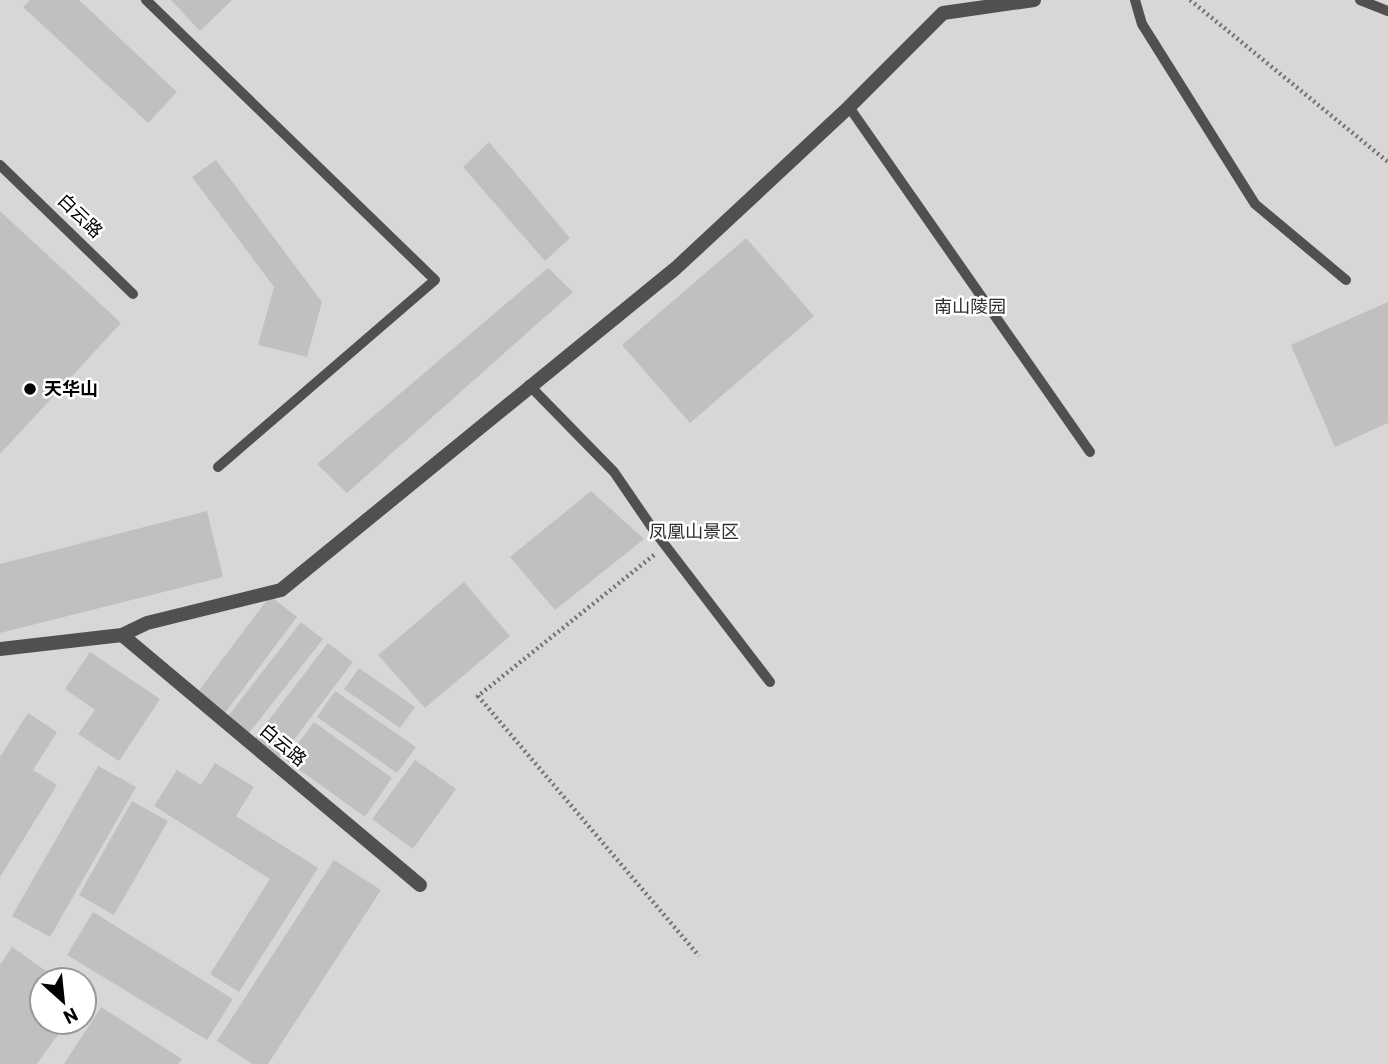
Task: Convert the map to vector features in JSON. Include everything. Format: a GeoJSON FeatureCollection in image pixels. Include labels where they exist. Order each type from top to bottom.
{"type":"FeatureCollection","features":[{"type":"Feature","properties":{"kind":"street"},"geometry":{"type":"LineString","coordinates":[[0,649],[122,635],[147,623],[281,590],[529,385],[676,268],[849,107],[943,13],[1034,0]]}},
{"type":"Feature","properties":{"kind":"street","name":"白云路"},"geometry":{"type":"LineString","coordinates":[[122,635],[420,885]]}},
{"type":"Feature","properties":{"kind":"lane"},"geometry":{"type":"LineString","coordinates":[[146,0],[435,280],[218,467]]}},
{"type":"Feature","properties":{"kind":"lane"},"geometry":{"type":"LineString","coordinates":[[1135,0],[1142,24],[1255,204],[1346,280]]}},
{"type":"Feature","properties":{"kind":"lane"},"geometry":{"type":"LineString","coordinates":[[1360,0],[1388,12]]}},
{"type":"Feature","properties":{"kind":"lane"},"geometry":{"type":"LineString","coordinates":[[849,107],[1090,452]]}},
{"type":"Feature","properties":{"kind":"lane","name":"白云路"},"geometry":{"type":"LineString","coordinates":[[0,165],[133,294]]}},
{"type":"Feature","properties":{"kind":"lane"},"geometry":{"type":"LineString","coordinates":[[529,385],[614,472],[666,546],[770,682]]}},
{"type":"Feature","properties":{"kind":"path"},"geometry":{"type":"LineString","coordinates":[[1190,0],[1388,162]]}},
{"type":"Feature","properties":{"kind":"path"},"geometry":{"type":"LineString","coordinates":[[666,546],[478,696],[699,956]]}},
{"type":"Feature","properties":{"kind":"green space","name":"凤凰山景区"},"geometry":{"type":"Polygon","coordinates":[[[0,0],[1388,0],[1388,1064],[0,1064],[0,0]]]}},
{"type":"Feature","properties":{"kind":"building"},"geometry":{"type":"Polygon","coordinates":[[[30,0],[79,0],[177,92],[148,123],[23,7],[30,0]]]}},
{"type":"Feature","properties":{"kind":"building"},"geometry":{"type":"Polygon","coordinates":[[[171,0],[232,0],[200,31],[171,0]]]}},
{"type":"Feature","properties":{"kind":"building"},"geometry":{"type":"Polygon","coordinates":[[[489,142],[570,238],[545,261],[463,167],[489,142]]]}},
{"type":"Feature","properties":{"kind":"building"},"geometry":{"type":"Polygon","coordinates":[[[216,160],[322,302],[307,357],[258,345],[274,287],[192,177],[216,160]]]}},
{"type":"Feature","properties":{"kind":"building","name":"天华山"},"geometry":{"type":"Polygon","coordinates":[[[0,211],[121,323],[0,454],[0,211]]]}},
{"type":"Feature","properties":{"kind":"building"},"geometry":{"type":"Polygon","coordinates":[[[746,238],[814,316],[690,423],[622,345],[746,238]]]}},
{"type":"Feature","properties":{"kind":"building"},"geometry":{"type":"Polygon","coordinates":[[[548,268],[573,292],[347,493],[317,464],[548,268]]]}},
{"type":"Feature","properties":{"kind":"building"},"geometry":{"type":"Polygon","coordinates":[[[1388,302],[1388,423],[1335,447],[1291,345],[1388,302]]]}},
{"type":"Feature","properties":{"kind":"building"},"geometry":{"type":"Polygon","coordinates":[[[591,491],[644,539],[555,610],[510,557],[591,491]]]}},
{"type":"Feature","properties":{"kind":"building"},"geometry":{"type":"Polygon","coordinates":[[[207,511],[223,577],[0,633],[0,564],[207,511]]]}},
{"type":"Feature","properties":{"kind":"building"},"geometry":{"type":"Polygon","coordinates":[[[464,582],[510,636],[425,708],[378,655],[464,582]]]}},
{"type":"Feature","properties":{"kind":"building"},"geometry":{"type":"Polygon","coordinates":[[[270,596],[297,617],[222,717],[194,697],[270,596]]]}},
{"type":"Feature","properties":{"kind":"building"},"geometry":{"type":"Polygon","coordinates":[[[301,622],[323,639],[249,733],[228,716],[301,622]]]}},
{"type":"Feature","properties":{"kind":"building"},"geometry":{"type":"Polygon","coordinates":[[[328,643],[353,662],[280,758],[255,738],[328,643]]]}},
{"type":"Feature","properties":{"kind":"building"},"geometry":{"type":"Polygon","coordinates":[[[90,652],[160,699],[119,761],[78,734],[95,710],[65,689],[90,652]]]}},
{"type":"Feature","properties":{"kind":"building"},"geometry":{"type":"Polygon","coordinates":[[[359,668],[415,707],[400,728],[344,689],[359,668]]]}},
{"type":"Feature","properties":{"kind":"building"},"geometry":{"type":"Polygon","coordinates":[[[335,691],[416,747],[397,773],[317,717],[335,691]]]}},
{"type":"Feature","properties":{"kind":"building"},"geometry":{"type":"Polygon","coordinates":[[[28,713],[57,732],[33,770],[57,785],[0,877],[0,757],[28,713]]]}},
{"type":"Feature","properties":{"kind":"building"},"geometry":{"type":"Polygon","coordinates":[[[314,722],[392,778],[365,817],[286,760],[314,722]]]}},
{"type":"Feature","properties":{"kind":"building"},"geometry":{"type":"Polygon","coordinates":[[[415,760],[456,789],[413,849],[372,819],[415,760]]]}},
{"type":"Feature","properties":{"kind":"building"},"geometry":{"type":"Polygon","coordinates":[[[215,763],[254,787],[236,816],[318,868],[239,992],[210,974],[270,879],[154,806],[177,770],[201,785],[215,763]]]}},
{"type":"Feature","properties":{"kind":"building"},"geometry":{"type":"Polygon","coordinates":[[[98,766],[136,787],[50,937],[12,916],[98,766]]]}},
{"type":"Feature","properties":{"kind":"building"},"geometry":{"type":"Polygon","coordinates":[[[132,801],[168,821],[114,915],[79,895],[132,801]]]}},
{"type":"Feature","properties":{"kind":"building"},"geometry":{"type":"Polygon","coordinates":[[[334,860],[381,890],[268,1064],[252,1064],[217,1041],[334,860]]]}},
{"type":"Feature","properties":{"kind":"building"},"geometry":{"type":"Polygon","coordinates":[[[93,912],[233,999],[207,1040],[98,974],[98,966],[85,966],[67,955],[93,912]]]}},
{"type":"Feature","properties":{"kind":"building"},"geometry":{"type":"Polygon","coordinates":[[[12,947],[39,966],[28,966],[28,1036],[57,1036],[37,1064],[0,1064],[0,965],[12,947]]]}},
{"type":"Feature","properties":{"kind":"building"},"geometry":{"type":"Polygon","coordinates":[[[101,1007],[182,1059],[178,1064],[64,1064],[82,1036],[98,1036],[98,1012],[101,1007]]]}},
{"type":"Feature","properties":{"kind":"place","name":"天华山"},"geometry":{"type":"Point","coordinates":[30,389]}},
{"type":"Feature","properties":{"kind":"park label","name":"南山陵园"},"geometry":{"type":"Point","coordinates":[970,307]}}]}
